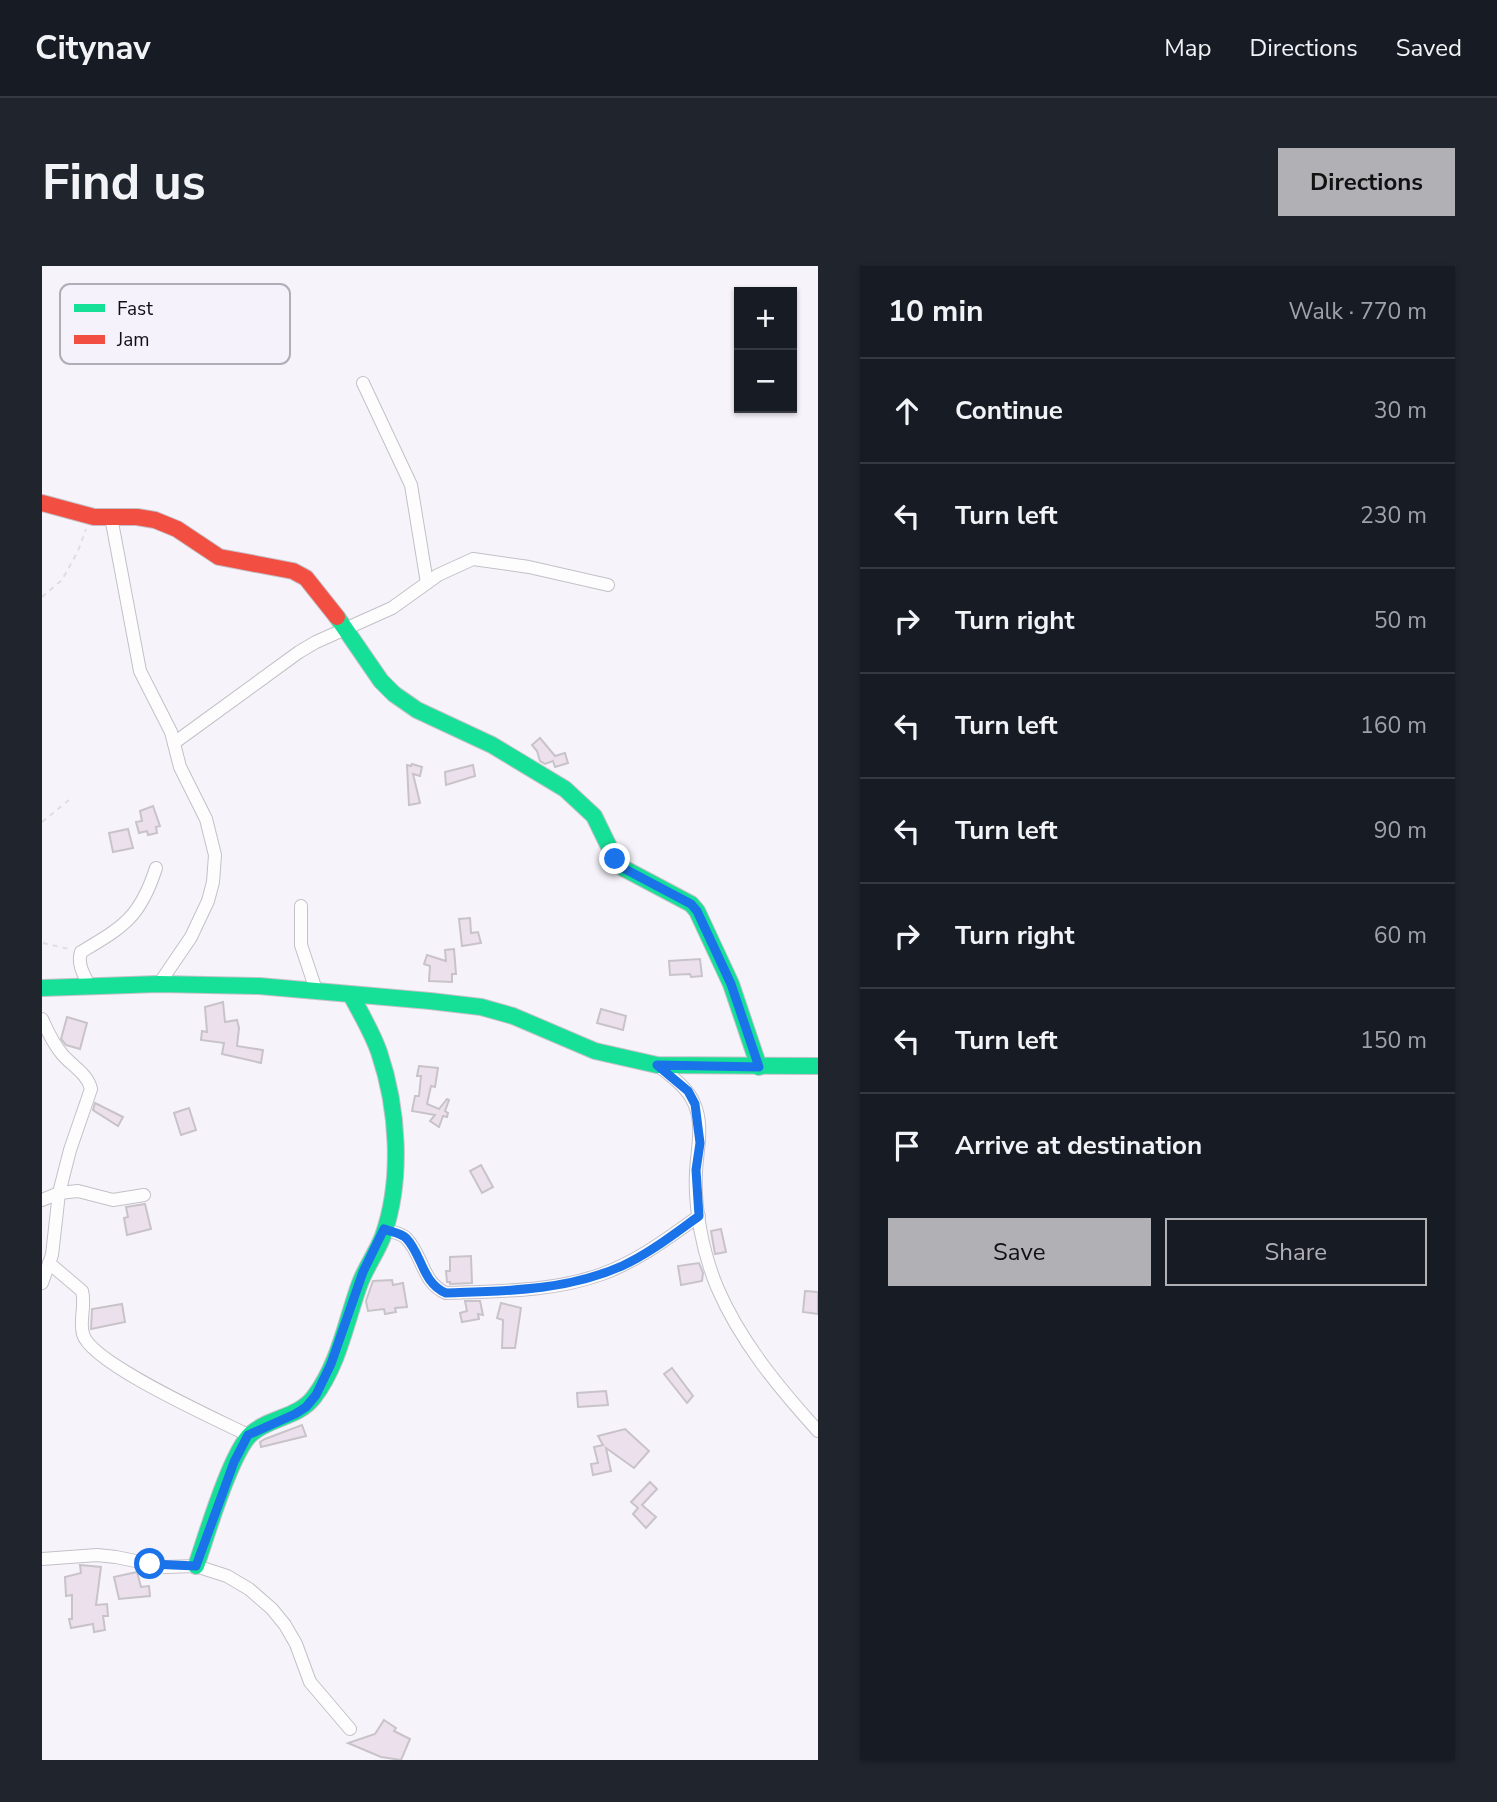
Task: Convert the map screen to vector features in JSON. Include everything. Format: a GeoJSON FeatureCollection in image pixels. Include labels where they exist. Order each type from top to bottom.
{"type":"FeatureCollection","features":[{"type":"Feature","properties":{"kind":"street"},"geometry":{"type":"LineString","coordinates":[[363,383],[411,485],[427,583]]}},
{"type":"Feature","properties":{"kind":"street"},"geometry":{"type":"LineString","coordinates":[[42,503],[103,517],[155,520],[177,529],[219,557],[293,571],[306,578],[346,629],[381,681],[394,694],[417,710],[492,745],[565,789],[594,816],[615,859],[623,868],[691,904],[706,926],[731,984],[759,1067]]}},
{"type":"Feature","properties":{"kind":"street"},"geometry":{"type":"LineString","coordinates":[[103,517],[141,671],[171,732],[180,767],[206,819],[215,855],[208,901],[191,937],[159,984]]}},
{"type":"Feature","properties":{"kind":"street"},"geometry":{"type":"LineString","coordinates":[[174,743],[299,652],[404,601],[427,583],[462,562],[481,559],[608,585]]}},
{"type":"Feature","properties":{"kind":"street"},"geometry":{"type":"LineString","coordinates":[[89,985],[81,968],[80,952],[126,923],[142,904],[156,868]]}},
{"type":"Feature","properties":{"kind":"street"},"geometry":{"type":"LineString","coordinates":[[301,906],[302,944],[316,990]]}},
{"type":"Feature","properties":{"kind":"street"},"geometry":{"type":"LineString","coordinates":[[42,988],[159,984],[316,990],[481,1007],[513,1016],[595,1051],[657,1065],[818,1066]]}},
{"type":"Feature","properties":{"kind":"street"},"geometry":{"type":"LineString","coordinates":[[196,1566],[234,1462],[248,1435],[295,1414],[306,1407],[316,1395],[331,1364],[363,1272],[384,1229],[395,1175],[386,1075],[378,1050],[351,995]]}},
{"type":"Feature","properties":{"kind":"street"},"geometry":{"type":"LineString","coordinates":[[42,1019],[51,1039],[87,1079],[91,1089],[70,1150],[59,1193],[55,1234],[42,1283]]}},
{"type":"Feature","properties":{"kind":"street"},"geometry":{"type":"LineString","coordinates":[[657,1065],[688,1091],[695,1104],[700,1143],[696,1170],[699,1216],[717,1286],[734,1319],[772,1379],[818,1431]]}},
{"type":"Feature","properties":{"kind":"street"},"geometry":{"type":"LineString","coordinates":[[42,1200],[59,1193],[86,1192],[121,1200],[144,1195]]}},
{"type":"Feature","properties":{"kind":"street"},"geometry":{"type":"LineString","coordinates":[[384,1229],[407,1239],[425,1272],[440,1290],[446,1293],[530,1290],[570,1283],[624,1265],[658,1246],[699,1216]]}},
{"type":"Feature","properties":{"kind":"street"},"geometry":{"type":"LineString","coordinates":[[49,1263],[82,1291],[82,1333],[90,1346],[127,1374],[248,1435]]}},
{"type":"Feature","properties":{"kind":"street"},"geometry":{"type":"LineString","coordinates":[[42,1559],[97,1555],[165,1566],[196,1566],[227,1576],[249,1589],[272,1609],[285,1625],[296,1644],[310,1682],[350,1729]]}},
{"type":"Feature","properties":{"kind":"path"},"geometry":{"type":"LineString","coordinates":[[42,597],[62,580],[103,517]]}},
{"type":"Feature","properties":{"kind":"path"},"geometry":{"type":"LineString","coordinates":[[42,822],[69,800]]}},
{"type":"Feature","properties":{"kind":"path"},"geometry":{"type":"LineString","coordinates":[[43,943],[80,952]]}},
{"type":"Feature","properties":{"kind":"building"},"geometry":{"type":"Polygon","coordinates":[[[540,738],[555,756],[565,753],[568,763],[555,767],[553,761],[545,764],[540,761],[532,745],[540,738]]]}},
{"type":"Feature","properties":{"kind":"building"},"geometry":{"type":"Polygon","coordinates":[[[407,765],[422,767],[420,776],[413,774],[420,803],[409,805],[407,765]]]}},
{"type":"Feature","properties":{"kind":"building"},"geometry":{"type":"Polygon","coordinates":[[[473,765],[475,776],[446,785],[445,772],[473,765]]]}},
{"type":"Feature","properties":{"kind":"building"},"geometry":{"type":"Polygon","coordinates":[[[153,806],[160,826],[156,827],[157,833],[139,833],[136,822],[142,821],[140,811],[153,806]]]}},
{"type":"Feature","properties":{"kind":"building"},"geometry":{"type":"Polygon","coordinates":[[[128,829],[133,848],[113,852],[109,833],[128,829]]]}},
{"type":"Feature","properties":{"kind":"building"},"geometry":{"type":"Polygon","coordinates":[[[470,918],[471,933],[478,932],[481,943],[462,946],[459,919],[470,918]]]}},
{"type":"Feature","properties":{"kind":"building"},"geometry":{"type":"Polygon","coordinates":[[[454,949],[456,974],[452,974],[452,982],[429,981],[430,966],[424,964],[427,955],[446,961],[445,950],[454,949]]]}},
{"type":"Feature","properties":{"kind":"building"},"geometry":{"type":"Polygon","coordinates":[[[700,959],[702,976],[670,975],[669,961],[700,959]]]}},
{"type":"Feature","properties":{"kind":"building"},"geometry":{"type":"Polygon","coordinates":[[[223,1002],[225,1022],[237,1020],[237,1046],[263,1050],[261,1063],[222,1054],[224,1043],[201,1040],[202,1031],[207,1032],[205,1007],[223,1002]]]}},
{"type":"Feature","properties":{"kind":"building"},"geometry":{"type":"Polygon","coordinates":[[[601,1009],[626,1016],[623,1030],[597,1023],[601,1009]]]}},
{"type":"Feature","properties":{"kind":"building"},"geometry":{"type":"Polygon","coordinates":[[[67,1017],[87,1023],[80,1049],[66,1045],[61,1039],[67,1017]]]}},
{"type":"Feature","properties":{"kind":"building"},"geometry":{"type":"Polygon","coordinates":[[[419,1066],[438,1068],[435,1087],[431,1086],[427,1104],[439,1109],[449,1100],[445,1111],[448,1113],[447,1117],[443,1116],[439,1127],[430,1121],[435,1115],[412,1111],[415,1096],[419,1096],[419,1066]]]}},
{"type":"Feature","properties":{"kind":"building"},"geometry":{"type":"Polygon","coordinates":[[[95,1103],[123,1117],[118,1126],[93,1110],[95,1103]]]}},
{"type":"Feature","properties":{"kind":"building"},"geometry":{"type":"Polygon","coordinates":[[[189,1108],[196,1130],[181,1135],[174,1113],[189,1108]]]}},
{"type":"Feature","properties":{"kind":"building"},"geometry":{"type":"Polygon","coordinates":[[[481,1165],[493,1187],[482,1193],[470,1171],[481,1165]]]}},
{"type":"Feature","properties":{"kind":"building"},"geometry":{"type":"Polygon","coordinates":[[[145,1204],[151,1229],[127,1235],[124,1218],[128,1217],[126,1207],[145,1204]]]}},
{"type":"Feature","properties":{"kind":"building"},"geometry":{"type":"Polygon","coordinates":[[[721,1229],[726,1252],[715,1254],[711,1231],[721,1229]]]}},
{"type":"Feature","properties":{"kind":"building"},"geometry":{"type":"Polygon","coordinates":[[[471,1256],[472,1283],[447,1282],[446,1271],[450,1271],[450,1257],[471,1256]]]}},
{"type":"Feature","properties":{"kind":"building"},"geometry":{"type":"Polygon","coordinates":[[[699,1263],[703,1273],[702,1281],[681,1285],[678,1266],[699,1263]]]}},
{"type":"Feature","properties":{"kind":"building"},"geometry":{"type":"Polygon","coordinates":[[[392,1280],[393,1285],[403,1283],[407,1307],[395,1308],[396,1312],[385,1314],[384,1309],[368,1311],[366,1301],[373,1281],[392,1280]]]}},
{"type":"Feature","properties":{"kind":"building"},"geometry":{"type":"Polygon","coordinates":[[[805,1291],[818,1292],[818,1314],[803,1312],[805,1291]]]}},
{"type":"Feature","properties":{"kind":"building"},"geometry":{"type":"Polygon","coordinates":[[[465,1301],[480,1301],[483,1315],[478,1314],[479,1319],[462,1322],[460,1313],[467,1311],[465,1301]]]}},
{"type":"Feature","properties":{"kind":"building"},"geometry":{"type":"Polygon","coordinates":[[[501,1303],[521,1308],[515,1348],[502,1348],[503,1320],[497,1318],[501,1303]]]}},
{"type":"Feature","properties":{"kind":"building"},"geometry":{"type":"Polygon","coordinates":[[[122,1304],[125,1322],[91,1329],[92,1309],[122,1304]]]}},
{"type":"Feature","properties":{"kind":"building"},"geometry":{"type":"Polygon","coordinates":[[[672,1368],[693,1396],[687,1403],[664,1374],[672,1368]]]}},
{"type":"Feature","properties":{"kind":"building"},"geometry":{"type":"Polygon","coordinates":[[[606,1391],[608,1405],[578,1407],[577,1393],[606,1391]]]}},
{"type":"Feature","properties":{"kind":"building"},"geometry":{"type":"Polygon","coordinates":[[[302,1425],[306,1436],[261,1447],[260,1442],[265,1439],[302,1425]]]}},
{"type":"Feature","properties":{"kind":"building"},"geometry":{"type":"Polygon","coordinates":[[[625,1429],[649,1451],[634,1468],[606,1448],[611,1471],[593,1475],[591,1464],[598,1463],[594,1447],[603,1445],[598,1436],[625,1429]]]}},
{"type":"Feature","properties":{"kind":"building"},"geometry":{"type":"Polygon","coordinates":[[[650,1482],[657,1489],[642,1505],[656,1517],[646,1528],[633,1514],[638,1508],[631,1502],[650,1482]]]}},
{"type":"Feature","properties":{"kind":"building"},"geometry":{"type":"Polygon","coordinates":[[[80,1565],[101,1567],[96,1605],[107,1604],[108,1616],[103,1616],[105,1630],[94,1632],[93,1624],[71,1628],[69,1619],[72,1619],[72,1595],[66,1596],[65,1577],[81,1573],[80,1565]]]}},
{"type":"Feature","properties":{"kind":"building"},"geometry":{"type":"Polygon","coordinates":[[[137,1572],[141,1587],[149,1586],[150,1596],[119,1599],[114,1577],[137,1572]]]}},
{"type":"Feature","properties":{"kind":"building"},"geometry":{"type":"Polygon","coordinates":[[[384,1720],[396,1728],[394,1731],[410,1739],[401,1760],[381,1757],[348,1743],[375,1734],[384,1720]]]}},
{"type":"Feature","properties":{"kind":"traffic: fast"},"geometry":{"type":"LineString","coordinates":[[337,617],[381,681],[394,694],[417,710],[492,745],[565,789],[594,816],[615,859],[623,868],[691,904],[697,911],[731,984],[759,1067]]}},
{"type":"Feature","properties":{"kind":"traffic: fast"},"geometry":{"type":"LineString","coordinates":[[42,988],[159,984],[259,986],[430,1001],[481,1007],[513,1016],[595,1051],[657,1065],[818,1066]]}},
{"type":"Feature","properties":{"kind":"traffic: fast"},"geometry":{"type":"LineString","coordinates":[[196,1566],[220,1496],[243,1444],[259,1428],[307,1404],[323,1384],[336,1356],[360,1283],[381,1242],[389,1214],[396,1167],[390,1096],[376,1045],[351,995]]}},
{"type":"Feature","properties":{"kind":"traffic: jam"},"geometry":{"type":"LineString","coordinates":[[42,503],[94,517],[137,517],[155,520],[177,529],[219,557],[293,571],[306,578],[337,617]]}},
{"type":"Feature","properties":{"kind":"route"},"geometry":{"type":"LineString","coordinates":[[150,1564],[196,1566],[234,1462],[248,1435],[295,1414],[306,1407],[316,1395],[331,1364],[363,1272],[384,1234],[384,1229],[407,1239],[435,1287],[446,1293],[530,1290],[601,1275],[624,1265],[658,1246],[699,1216],[696,1170],[700,1143],[695,1104],[688,1091],[657,1065],[759,1067],[731,984],[697,911],[691,904],[623,868],[615,859]]}}]}
